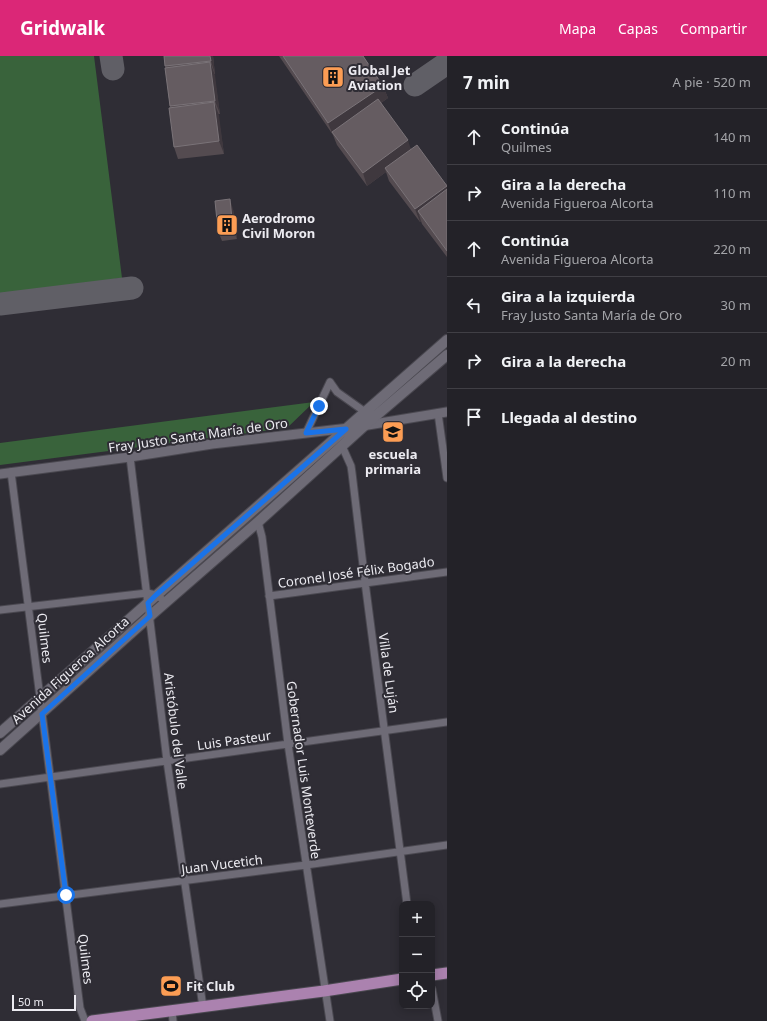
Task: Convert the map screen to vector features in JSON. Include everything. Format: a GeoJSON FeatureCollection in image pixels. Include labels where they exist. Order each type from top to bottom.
{"type":"FeatureCollection","features":[{"type":"Feature","properties":{"kind":"main road","name":"Avenida Figueroa Alcorta"},"geometry":{"type":"LineString","coordinates":[[0,733],[150,597],[346,429],[447,340]]}},
{"type":"Feature","properties":{"kind":"main road","name":"Avenida Figueroa Alcorta"},"geometry":{"type":"LineString","coordinates":[[0,750],[258,522],[373,418],[447,355]]}},
{"type":"Feature","properties":{"kind":"main road"},"geometry":{"type":"LineString","coordinates":[[435,975],[447,973]]}},
{"type":"Feature","properties":{"kind":"main road"},"geometry":{"type":"LineString","coordinates":[[92,1021],[173,1016],[203,1007],[399,980]]}},
{"type":"Feature","properties":{"kind":"street"},"geometry":{"type":"LineString","coordinates":[[306,433],[330,382],[337,392],[373,418]]}},
{"type":"Feature","properties":{"kind":"street"},"geometry":{"type":"LineString","coordinates":[[443,412],[447,478]]}},
{"type":"Feature","properties":{"kind":"street","name":"Fray Justo Santa María de Oro"},"geometry":{"type":"LineString","coordinates":[[0,474],[130,458],[212,444],[346,429],[443,412]]}},
{"type":"Feature","properties":{"kind":"street","name":"Villa de Luján"},"geometry":{"type":"LineString","coordinates":[[342,446],[351,466],[408,901]]}},
{"type":"Feature","properties":{"kind":"street","name":"Aristóbulo del Valle"},"geometry":{"type":"LineString","coordinates":[[130,458],[150,597],[150,616],[167,761],[203,1007]]}},
{"type":"Feature","properties":{"kind":"street","name":"Quilmes"},"geometry":{"type":"LineString","coordinates":[[11,472],[80,1008],[85,1021]]}},
{"type":"Feature","properties":{"kind":"street","name":"Gobernador Luis Monteverde"},"geometry":{"type":"LineString","coordinates":[[258,522],[262,537],[288,744],[324,991],[330,1021]]}},
{"type":"Feature","properties":{"kind":"street","name":"Coronel José Félix Bogado"},"geometry":{"type":"LineString","coordinates":[[269,596],[447,572]]}},
{"type":"Feature","properties":{"kind":"street"},"geometry":{"type":"LineString","coordinates":[[0,610],[29,606],[150,597],[166,602]]}},
{"type":"Feature","properties":{"kind":"street","name":"Luis Pasteur"},"geometry":{"type":"LineString","coordinates":[[0,784],[447,722]]}},
{"type":"Feature","properties":{"kind":"street","name":"Juan Vucetich"},"geometry":{"type":"LineString","coordinates":[[0,904],[306,865],[447,844]]}},
{"type":"Feature","properties":{"kind":"street"},"geometry":{"type":"LineString","coordinates":[[435,1005],[438,1021]]}},
{"type":"Feature","properties":{"kind":"green space"},"geometry":{"type":"Polygon","coordinates":[[[0,56],[94,56],[122,278],[0,295],[0,56]]]}},
{"type":"Feature","properties":{"kind":"green space"},"geometry":{"type":"Polygon","coordinates":[[[314,402],[287,428],[0,465],[0,443],[314,402]]]}},
{"type":"Feature","properties":{"kind":"building"},"geometry":{"type":"Polygon","coordinates":[[[164,56],[210,56],[211,61],[165,66],[164,56]]]}},
{"type":"Feature","properties":{"kind":"building","name":"Global Jet Aviation"},"geometry":{"type":"Polygon","coordinates":[[[283,56],[363,56],[383,86],[328,123],[283,56]]]}},
{"type":"Feature","properties":{"kind":"building"},"geometry":{"type":"Polygon","coordinates":[[[210,62],[215,101],[170,106],[165,68],[210,62]]]}},
{"type":"Feature","properties":{"kind":"building"},"geometry":{"type":"Polygon","coordinates":[[[378,99],[408,140],[363,173],[332,132],[378,99]]]}},
{"type":"Feature","properties":{"kind":"building"},"geometry":{"type":"Polygon","coordinates":[[[214,102],[219,141],[174,147],[169,108],[214,102]]]}},
{"type":"Feature","properties":{"kind":"building"},"geometry":{"type":"Polygon","coordinates":[[[417,145],[447,186],[415,209],[385,168],[417,145]]]}},
{"type":"Feature","properties":{"kind":"building"},"geometry":{"type":"Polygon","coordinates":[[[447,189],[447,251],[418,211],[447,189]]]}},
{"type":"Feature","properties":{"kind":"building"},"geometry":{"type":"Polygon","coordinates":[[[230,199],[233,230],[218,231],[215,201],[230,199]]]}},
{"type":"Feature","properties":{"kind":"taxiway"},"geometry":{"type":"LineString","coordinates":[[111,56],[113,69]]}},
{"type":"Feature","properties":{"kind":"taxiway"},"geometry":{"type":"LineString","coordinates":[[415,85],[447,63]]}},
{"type":"Feature","properties":{"kind":"taxiway"},"geometry":{"type":"LineString","coordinates":[[0,304],[132,288]]}},
{"type":"Feature","properties":{"kind":"place","name":"Global Jet Aviation"},"geometry":{"type":"Point","coordinates":[333,77]}},
{"type":"Feature","properties":{"kind":"place","name":"Aerodromo Civil Moron"},"geometry":{"type":"Point","coordinates":[227,225]}},
{"type":"Feature","properties":{"kind":"place","name":"escuela primaria"},"geometry":{"type":"Point","coordinates":[393,432]}},
{"type":"Feature","properties":{"kind":"place","name":"Fit Club"},"geometry":{"type":"Point","coordinates":[171,986]}},
{"type":"Feature","properties":{"kind":"route"},"geometry":{"type":"LineString","coordinates":[[66,895],[42,714],[150,616],[148,603],[156,595],[346,429],[306,433],[319,406]]}}]}
